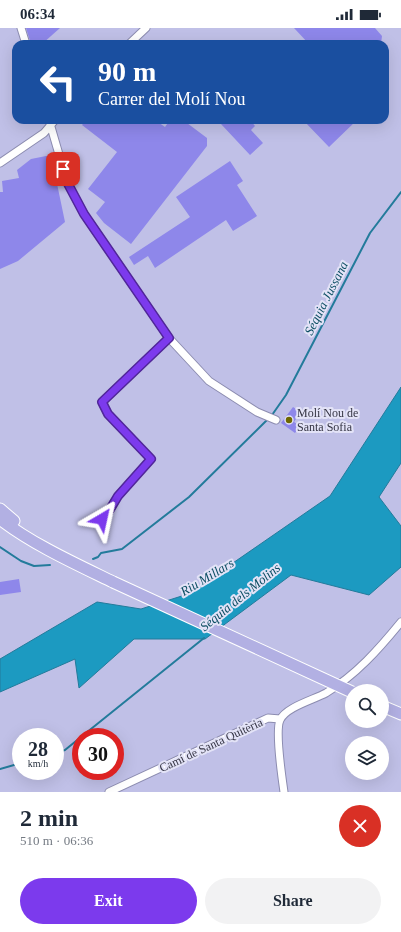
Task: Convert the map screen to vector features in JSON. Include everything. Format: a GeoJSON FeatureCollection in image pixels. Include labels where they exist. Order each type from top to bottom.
{"type":"FeatureCollection","features":[{"type":"Feature","properties":{"kind":"highway"},"geometry":{"type":"LineString","coordinates":[[0,509],[22,527],[38,537],[43,546]]}},
{"type":"Feature","properties":{"kind":"highway"},"geometry":{"type":"LineString","coordinates":[[3,522],[43,546],[112,582],[345,689]]}},
{"type":"Feature","properties":{"kind":"highway"},"geometry":{"type":"LineString","coordinates":[[389,709],[401,714]]}},
{"type":"Feature","properties":{"kind":"street"},"geometry":{"type":"LineString","coordinates":[[21,28],[25,40]]}},
{"type":"Feature","properties":{"kind":"street"},"geometry":{"type":"LineString","coordinates":[[133,40],[146,28]]}},
{"type":"Feature","properties":{"kind":"street"},"geometry":{"type":"LineString","coordinates":[[0,163],[44,133],[51,124]]}},
{"type":"Feature","properties":{"kind":"street"},"geometry":{"type":"LineString","coordinates":[[52,124],[67,182],[84,214],[169,338],[209,381],[256,412],[276,420]]}},
{"type":"Feature","properties":{"kind":"street"},"geometry":{"type":"LineString","coordinates":[[102,519],[118,496],[151,459],[108,414],[102,402],[169,338]]}},
{"type":"Feature","properties":{"kind":"street","name":"Camí de Santa Quitèria"},"geometry":{"type":"LineString","coordinates":[[109,792],[268,718],[280,719],[287,711],[321,696],[358,670],[401,622]]}},
{"type":"Feature","properties":{"kind":"street"},"geometry":{"type":"LineString","coordinates":[[280,719],[278,723],[280,769],[284,792]]}},
{"type":"Feature","properties":{"kind":"water"},"geometry":{"type":"Polygon","coordinates":[[[401,387],[401,463],[379,497],[401,526],[401,567],[369,595],[291,575],[205,639],[134,639],[79,688],[75,659],[0,692],[0,659],[97,602],[141,609],[188,594],[330,496],[401,387]]]}},
{"type":"Feature","properties":{"kind":"building"},"geometry":{"type":"Polygon","coordinates":[[[26,28],[60,28],[46,40],[30,40],[26,28]]]}},
{"type":"Feature","properties":{"kind":"building"},"geometry":{"type":"Polygon","coordinates":[[[294,28],[375,28],[382,36],[382,40],[305,40],[294,28]]]}},
{"type":"Feature","properties":{"kind":"building"},"geometry":{"type":"Polygon","coordinates":[[[161,124],[165,127],[167,124],[188,124],[207,138],[207,146],[131,244],[104,223],[96,213],[105,202],[88,189],[117,152],[82,125],[161,124]]]}},
{"type":"Feature","properties":{"kind":"building"},"geometry":{"type":"Polygon","coordinates":[[[221,124],[253,124],[255,126],[251,130],[263,143],[250,155],[221,124]]]}},
{"type":"Feature","properties":{"kind":"building"},"geometry":{"type":"Polygon","coordinates":[[[307,124],[353,124],[329,147],[307,124]]]}},
{"type":"Feature","properties":{"kind":"building"},"geometry":{"type":"Polygon","coordinates":[[[51,155],[65,222],[18,261],[0,269],[0,192],[3,192],[2,181],[19,178],[17,170],[31,159],[51,155]]]}},
{"type":"Feature","properties":{"kind":"building"},"geometry":{"type":"Polygon","coordinates":[[[230,161],[243,181],[237,185],[257,216],[233,231],[226,220],[155,268],[148,256],[134,265],[129,257],[190,217],[176,197],[230,161]]]}},
{"type":"Feature","properties":{"kind":"building","name":"Molí Nou de Santa Sofia"},"geometry":{"type":"Polygon","coordinates":[[[293,407],[299,411],[294,422],[300,426],[295,433],[281,423],[293,407]]]}},
{"type":"Feature","properties":{"kind":"building"},"geometry":{"type":"Polygon","coordinates":[[[19,579],[21,592],[0,595],[0,582],[19,579]]]}},
{"type":"Feature","properties":{"kind":"waterway","name":"Séquia Jussana"},"geometry":{"type":"LineString","coordinates":[[272,415],[286,395],[370,233],[401,192]]}},
{"type":"Feature","properties":{"kind":"waterway","name":"Séquia Jussana"},"geometry":{"type":"LineString","coordinates":[[93,559],[98,557],[101,553],[122,549],[189,497],[268,419]]}},
{"type":"Feature","properties":{"kind":"waterway","name":"Séquia Jussana"},"geometry":{"type":"LineString","coordinates":[[0,547],[21,561],[34,566],[50,565]]}},
{"type":"Feature","properties":{"kind":"waterway","name":"Séquia dels Molins"},"geometry":{"type":"LineString","coordinates":[[92,728],[204,638]]}},
{"type":"Feature","properties":{"kind":"waterway","name":"Séquia dels Molins"},"geometry":{"type":"LineString","coordinates":[[64,750],[72,744]]}},
{"type":"Feature","properties":{"kind":"waterway","name":"Séquia dels Molins"},"geometry":{"type":"LineString","coordinates":[[0,769],[12,766]]}},
{"type":"Feature","properties":{"kind":"place","name":"Molí Nou de Santa Sofia"},"geometry":{"type":"Point","coordinates":[289,420]}},
{"type":"Feature","properties":{"kind":"route"},"geometry":{"type":"LineString","coordinates":[[63,169],[67,182],[84,214],[169,338],[102,402],[108,414],[151,459],[118,496],[102,519]]}},
{"type":"Feature","properties":{"kind":"water label","name":"Riu Millars"},"geometry":{"type":"Point","coordinates":[207,577]}}]}
